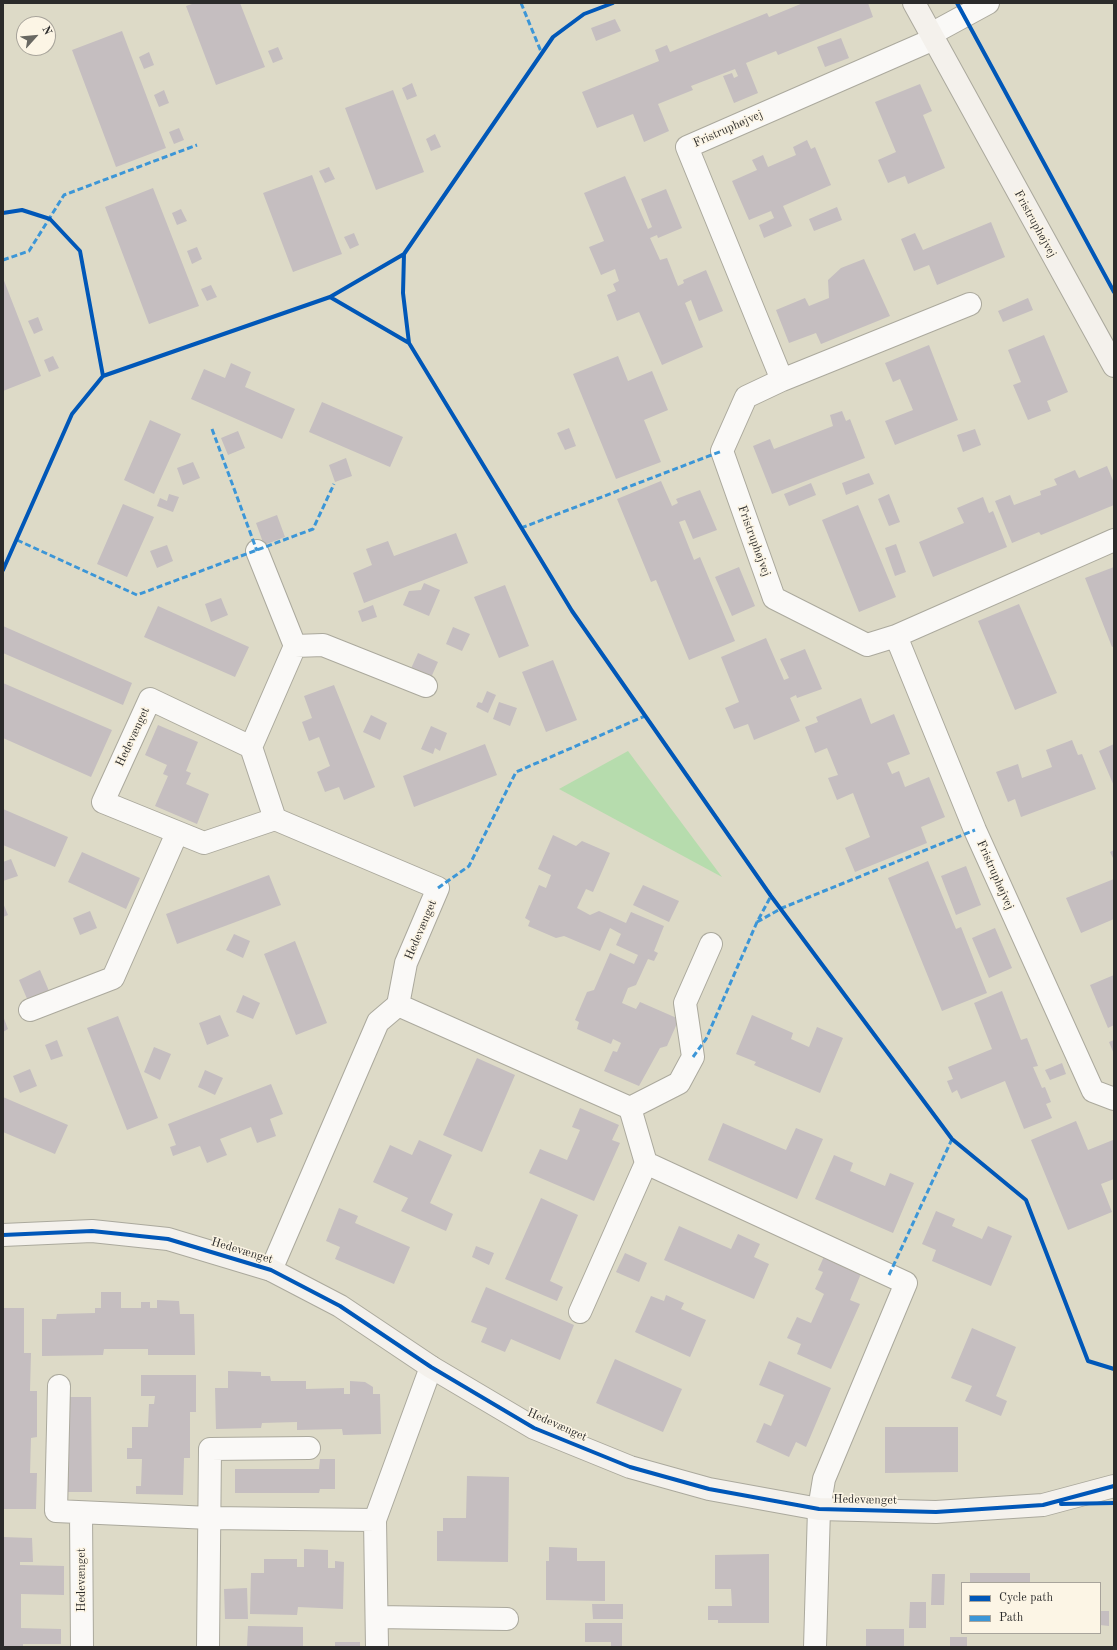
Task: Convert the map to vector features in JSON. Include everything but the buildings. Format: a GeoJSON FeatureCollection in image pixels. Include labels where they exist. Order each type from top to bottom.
{"type":"FeatureCollection","features":[{"type":"Feature","properties":{"kind":"street","name":"Fristruphøjvej"},"geometry":{"type":"LineString","coordinates":[[914,3],[1114,366]]}},
{"type":"Feature","properties":{"kind":"street"},"geometry":{"type":"LineString","coordinates":[[933,37],[988,3]]}},
{"type":"Feature","properties":{"kind":"street","name":"Fristruphøjvej"},"geometry":{"type":"LineString","coordinates":[[782,380],[687,147],[933,37]]}},
{"type":"Feature","properties":{"kind":"street","name":"Fristruphøjvej"},"geometry":{"type":"LineString","coordinates":[[970,304],[782,380],[746,397],[722,451],[774,598],[867,646],[896,636],[1114,540]]}},
{"type":"Feature","properties":{"kind":"street"},"geometry":{"type":"LineString","coordinates":[[257,551],[295,646],[251,747],[275,819]]}},
{"type":"Feature","properties":{"kind":"street","name":"Fristruphøjvej"},"geometry":{"type":"LineString","coordinates":[[896,636],[975,830],[1093,1091],[1114,1099]]}},
{"type":"Feature","properties":{"kind":"street"},"geometry":{"type":"LineString","coordinates":[[295,646],[323,645],[426,686]]}},
{"type":"Feature","properties":{"kind":"street","name":"Hedevænget"},"geometry":{"type":"LineString","coordinates":[[251,747],[150,699],[103,802],[204,843],[275,819],[438,888],[406,963],[398,1005],[378,1022],[271,1270]]}},
{"type":"Feature","properties":{"kind":"street"},"geometry":{"type":"LineString","coordinates":[[30,1010],[113,978],[177,833]]}},
{"type":"Feature","properties":{"kind":"street"},"geometry":{"type":"LineString","coordinates":[[630,1108],[679,1083],[693,1057],[685,1004],[710,944]]}},
{"type":"Feature","properties":{"kind":"street"},"geometry":{"type":"LineString","coordinates":[[398,1005],[630,1108],[646,1163],[580,1312]]}},
{"type":"Feature","properties":{"kind":"street","name":"Hedevænget"},"geometry":{"type":"LineString","coordinates":[[646,1163],[906,1283],[824,1479],[819,1509],[815,1647]]}},
{"type":"Feature","properties":{"kind":"street","name":"Hedevænget"},"geometry":{"type":"LineString","coordinates":[[3,1234],[92,1231],[168,1240],[271,1270],[340,1306],[431,1367],[534,1428],[630,1467],[709,1489],[819,1509],[936,1512],[1043,1505],[1114,1486]]}},
{"type":"Feature","properties":{"kind":"street"},"geometry":{"type":"LineString","coordinates":[[377,1647],[375,1520],[431,1367]]}},
{"type":"Feature","properties":{"kind":"street"},"geometry":{"type":"LineString","coordinates":[[59,1386],[56,1511],[210,1518],[375,1520]]}},
{"type":"Feature","properties":{"kind":"street"},"geometry":{"type":"LineString","coordinates":[[208,1647],[210,1449],[309,1448]]}},
{"type":"Feature","properties":{"kind":"street","name":"Hedevænget"},"geometry":{"type":"LineString","coordinates":[[81,1513],[82,1647]]}},
{"type":"Feature","properties":{"kind":"street"},"geometry":{"type":"LineString","coordinates":[[377,1617],[507,1619]]}},
{"type":"Feature","properties":{"kind":"green space"},"geometry":{"type":"Polygon","coordinates":[[[628,751],[722,877],[559,789],[628,751]]]}},
{"type":"Feature","properties":{"kind":"marked path"},"geometry":{"type":"LineString","coordinates":[[521,3],[542,54]]}},
{"type":"Feature","properties":{"kind":"marked path"},"geometry":{"type":"LineString","coordinates":[[3,260],[29,251],[64,195],[197,145]]}},
{"type":"Feature","properties":{"kind":"marked path"},"geometry":{"type":"LineString","coordinates":[[212,429],[257,551]]}},
{"type":"Feature","properties":{"kind":"marked path"},"geometry":{"type":"LineString","coordinates":[[521,528],[722,451]]}},
{"type":"Feature","properties":{"kind":"marked path"},"geometry":{"type":"LineString","coordinates":[[17,540],[137,595],[313,529],[334,484]]}},
{"type":"Feature","properties":{"kind":"marked path"},"geometry":{"type":"LineString","coordinates":[[438,888],[469,866],[516,772],[645,716]]}},
{"type":"Feature","properties":{"kind":"marked path"},"geometry":{"type":"LineString","coordinates":[[757,922],[782,908],[975,830]]}},
{"type":"Feature","properties":{"kind":"marked path"},"geometry":{"type":"LineString","coordinates":[[693,1057],[706,1039],[757,922],[771,896]]}},
{"type":"Feature","properties":{"kind":"marked path"},"geometry":{"type":"LineString","coordinates":[[889,1275],[952,1139]]}},
{"type":"Feature","properties":{"kind":"cycle path"},"geometry":{"type":"LineString","coordinates":[[3,570],[72,414],[103,376],[330,297],[404,254],[553,37],[584,14],[613,3]]}},
{"type":"Feature","properties":{"kind":"cycle path"},"geometry":{"type":"LineString","coordinates":[[957,3],[1114,292]]}},
{"type":"Feature","properties":{"kind":"cycle path"},"geometry":{"type":"LineString","coordinates":[[3,213],[22,210],[50,219],[80,251],[103,376]]}},
{"type":"Feature","properties":{"kind":"cycle path"},"geometry":{"type":"LineString","coordinates":[[404,254],[403,293],[409,343],[572,611],[771,896],[952,1139],[1026,1200],[1088,1361],[1114,1369]]}},
{"type":"Feature","properties":{"kind":"cycle path"},"geometry":{"type":"LineString","coordinates":[[330,297],[409,343]]}},
{"type":"Feature","properties":{"kind":"cycle path"},"geometry":{"type":"LineString","coordinates":[[3,1235],[92,1231],[168,1239],[271,1270],[340,1306],[431,1367],[534,1428],[630,1467],[709,1489],[819,1509],[936,1512],[1043,1505],[1114,1486]]}},
{"type":"Feature","properties":{"kind":"cycle path"},"geometry":{"type":"LineString","coordinates":[[1061,1504],[1114,1503]]}}]}
